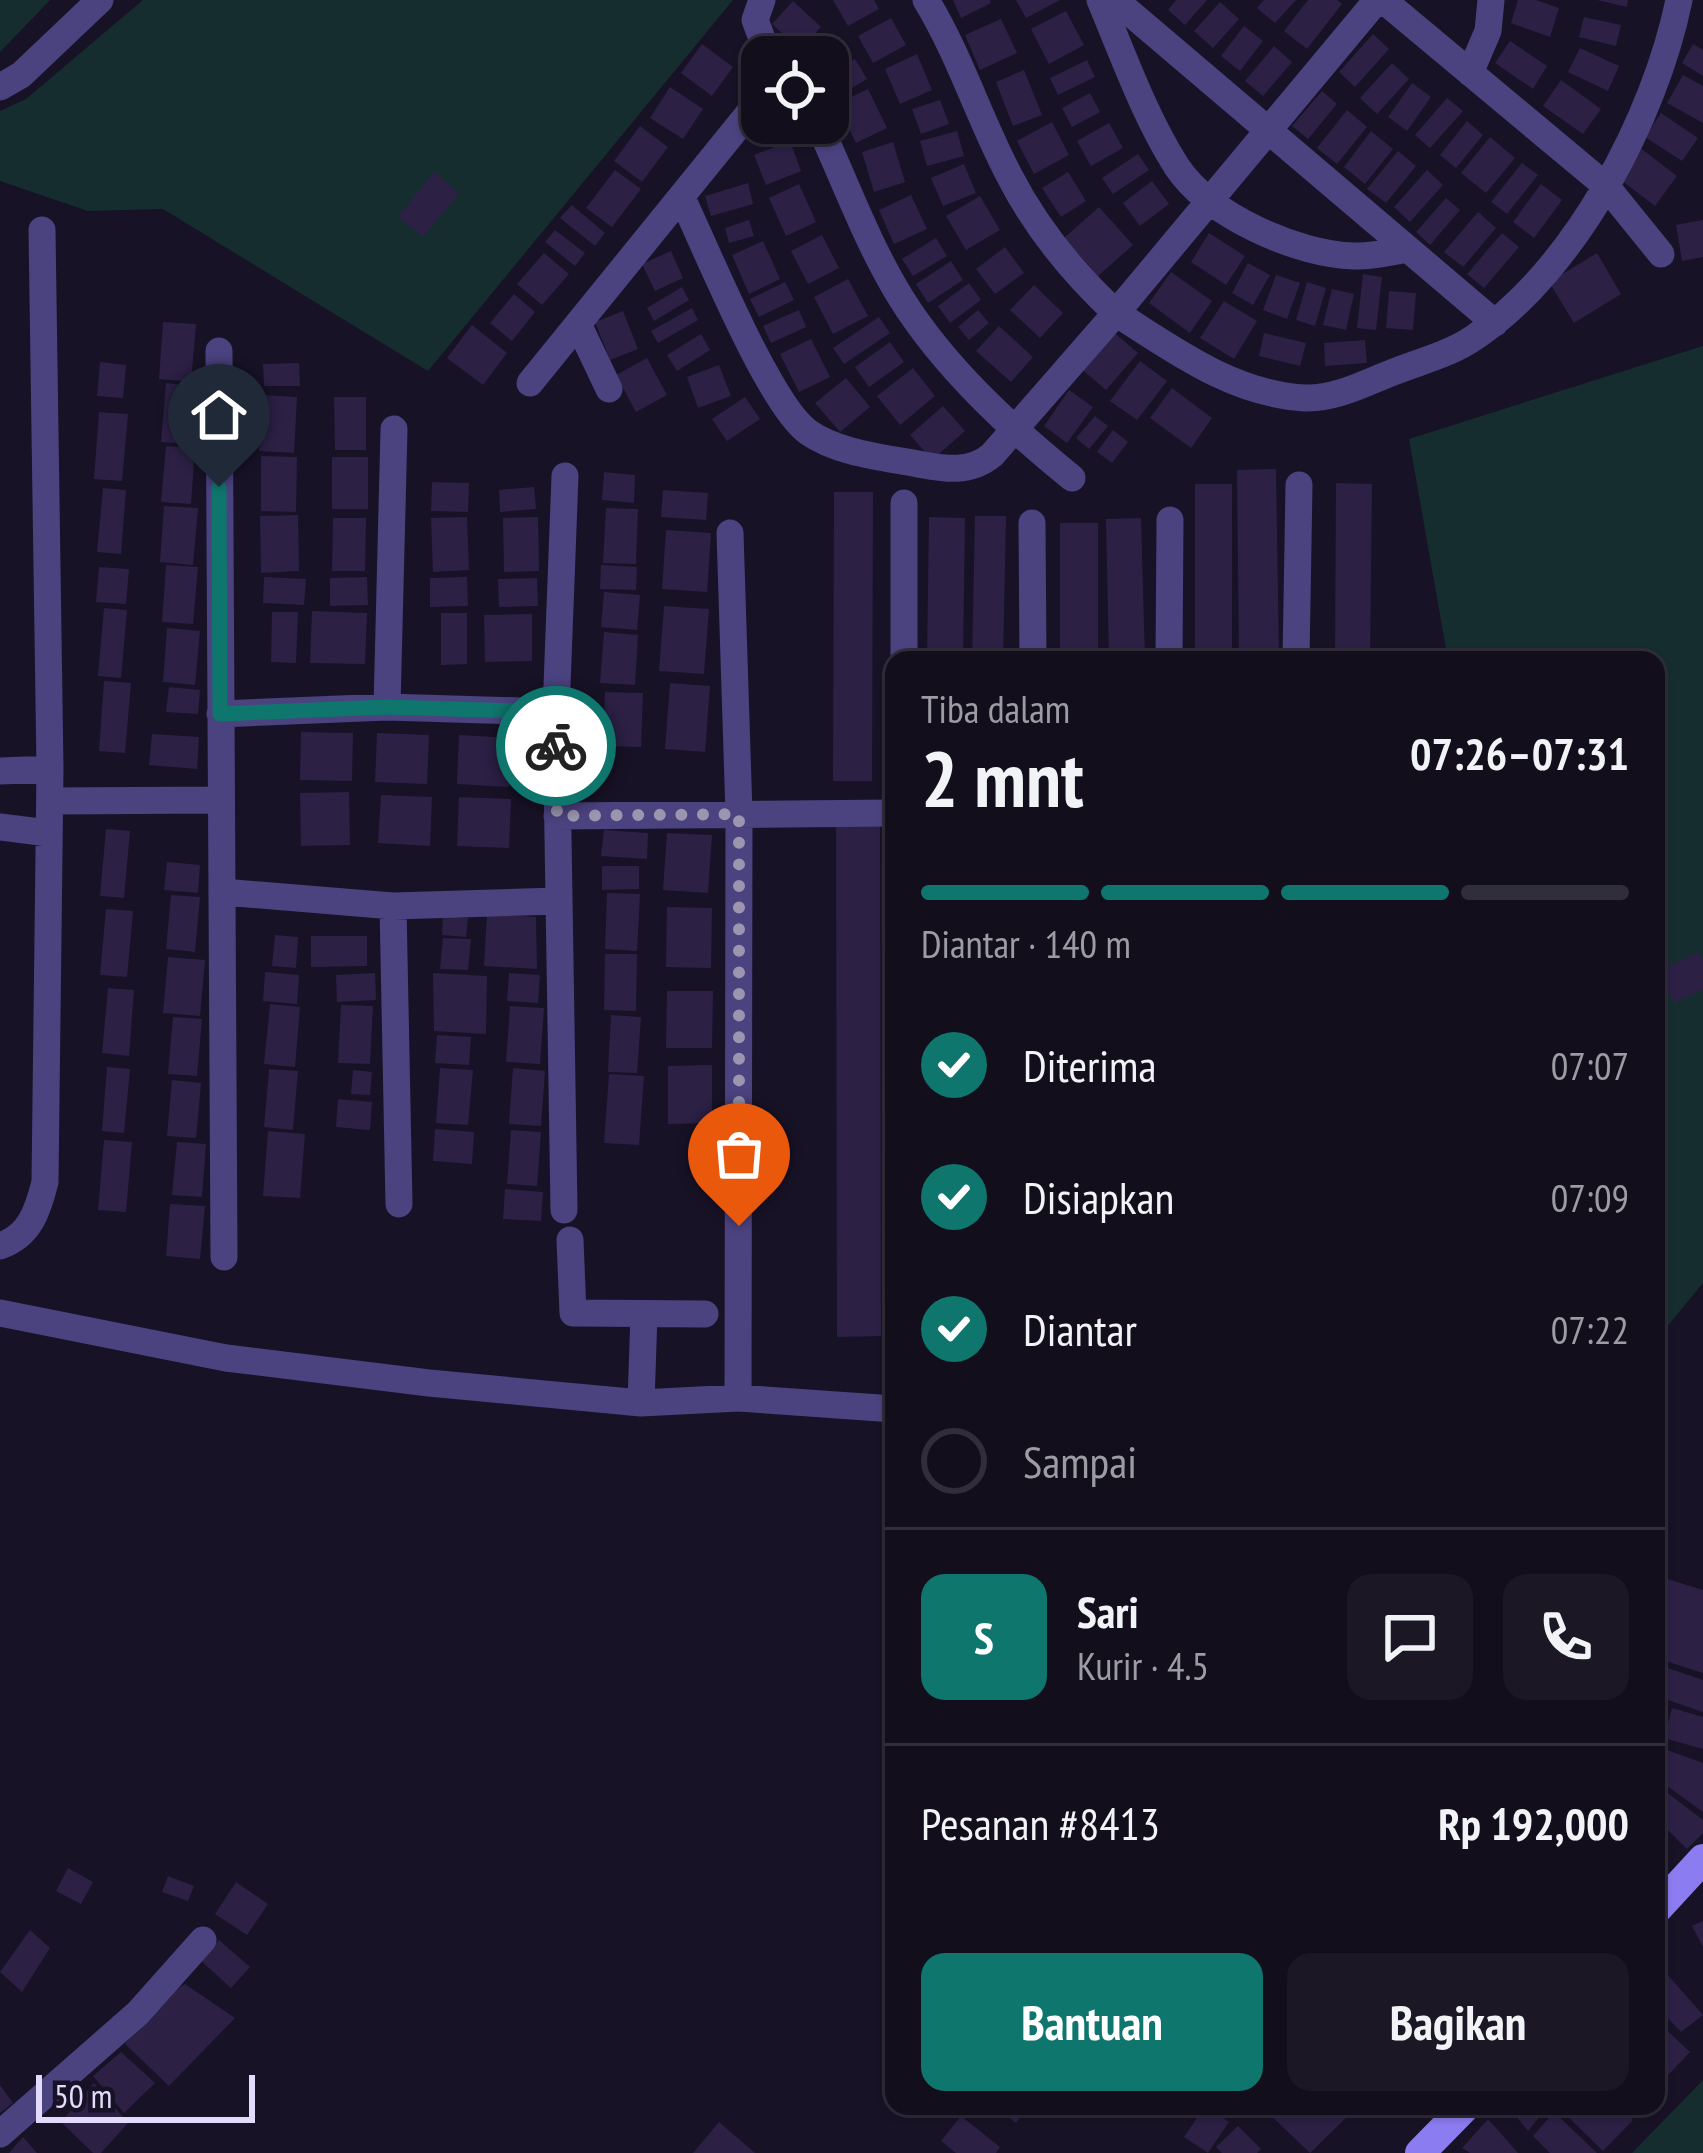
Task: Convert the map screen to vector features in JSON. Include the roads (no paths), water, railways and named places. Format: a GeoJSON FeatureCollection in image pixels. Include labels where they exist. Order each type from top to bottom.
{"type":"FeatureCollection","features":[{"type":"Feature","properties":{"kind":"street"},"geometry":{"type":"LineString","coordinates":[[0,87],[21,75],[100,0]]}},
{"type":"Feature","properties":{"kind":"street"},"geometry":{"type":"LineString","coordinates":[[761,36],[755,20],[762,0]]}},
{"type":"Feature","properties":{"kind":"street"},"geometry":{"type":"LineString","coordinates":[[926,0],[965,71],[1009,176],[1077,276],[1116,313],[1240,386],[1306,398],[1341,393],[1471,341],[1556,257],[1606,186],[1657,79],[1678,0]]}},
{"type":"Feature","properties":{"kind":"street"},"geometry":{"type":"LineString","coordinates":[[1100,0],[1178,168],[1211,202],[1268,234],[1299,245],[1355,256],[1408,249]]}},
{"type":"Feature","properties":{"kind":"street"},"geometry":{"type":"LineString","coordinates":[[1115,0],[1495,322]]}},
{"type":"Feature","properties":{"kind":"street"},"geometry":{"type":"LineString","coordinates":[[682,198],[771,383],[798,424],[850,450],[958,469],[983,463],[1014,430],[1380,0],[1606,186],[1661,254]]}},
{"type":"Feature","properties":{"kind":"street"},"geometry":{"type":"LineString","coordinates":[[1469,73],[1488,31],[1491,0]]}},
{"type":"Feature","properties":{"kind":"street"},"geometry":{"type":"LineString","coordinates":[[530,383],[741,124]]}},
{"type":"Feature","properties":{"kind":"street"},"geometry":{"type":"LineString","coordinates":[[828,144],[903,302],[1014,430],[1072,478]]}},
{"type":"Feature","properties":{"kind":"street"},"geometry":{"type":"LineString","coordinates":[[0,1246],[8,1244],[37,1215],[45,1182],[50,769],[42,230]]}},
{"type":"Feature","properties":{"kind":"street"},"geometry":{"type":"LineString","coordinates":[[578,324],[609,389]]}},
{"type":"Feature","properties":{"kind":"street"},"geometry":{"type":"LineString","coordinates":[[219,351],[224,1257]]}},
{"type":"Feature","properties":{"kind":"street"},"geometry":{"type":"LineString","coordinates":[[387,707],[394,429]]}},
{"type":"Feature","properties":{"kind":"street"},"geometry":{"type":"LineString","coordinates":[[564,1210],[556,712],[565,476]]}},
{"type":"Feature","properties":{"kind":"street"},"geometry":{"type":"LineString","coordinates":[[1296,651],[1299,484]]}},
{"type":"Feature","properties":{"kind":"street"},"geometry":{"type":"LineString","coordinates":[[904,503],[904,651]]}},
{"type":"Feature","properties":{"kind":"street"},"geometry":{"type":"LineString","coordinates":[[1168,651],[1171,520]]}},
{"type":"Feature","properties":{"kind":"street"},"geometry":{"type":"LineString","coordinates":[[1031,523],[1033,651]]}},
{"type":"Feature","properties":{"kind":"street"},"geometry":{"type":"LineString","coordinates":[[730,533],[739,814],[738,1398]]}},
{"type":"Feature","properties":{"kind":"street"},"geometry":{"type":"LineString","coordinates":[[220,714],[387,707],[556,712]]}},
{"type":"Feature","properties":{"kind":"street"},"geometry":{"type":"LineString","coordinates":[[0,771],[50,769]]}},
{"type":"Feature","properties":{"kind":"street"},"geometry":{"type":"LineString","coordinates":[[50,801],[221,800]]}},
{"type":"Feature","properties":{"kind":"street"},"geometry":{"type":"LineString","coordinates":[[557,816],[885,813]]}},
{"type":"Feature","properties":{"kind":"street"},"geometry":{"type":"LineString","coordinates":[[0,827],[48,832]]}},
{"type":"Feature","properties":{"kind":"street"},"geometry":{"type":"LineString","coordinates":[[223,892],[393,906],[557,902]]}},
{"type":"Feature","properties":{"kind":"street"},"geometry":{"type":"LineString","coordinates":[[393,906],[399,1204]]}},
{"type":"Feature","properties":{"kind":"street"},"geometry":{"type":"LineString","coordinates":[[570,1240],[573,1312],[705,1314]]}},
{"type":"Feature","properties":{"kind":"street"},"geometry":{"type":"LineString","coordinates":[[0,1313],[226,1358],[429,1383],[641,1403],[738,1398],[885,1408]]}},
{"type":"Feature","properties":{"kind":"street"},"geometry":{"type":"LineString","coordinates":[[641,1403],[644,1314]]}},
{"type":"Feature","properties":{"kind":"street"},"geometry":{"type":"LineString","coordinates":[[1665,1900],[1703,1859]]}},
{"type":"Feature","properties":{"kind":"street"},"geometry":{"type":"LineString","coordinates":[[0,2134],[138,2014],[203,1940]]}},
{"type":"Feature","properties":{"kind":"street"},"geometry":{"type":"LineString","coordinates":[[1420,2153],[1457,2115]]}}]}
